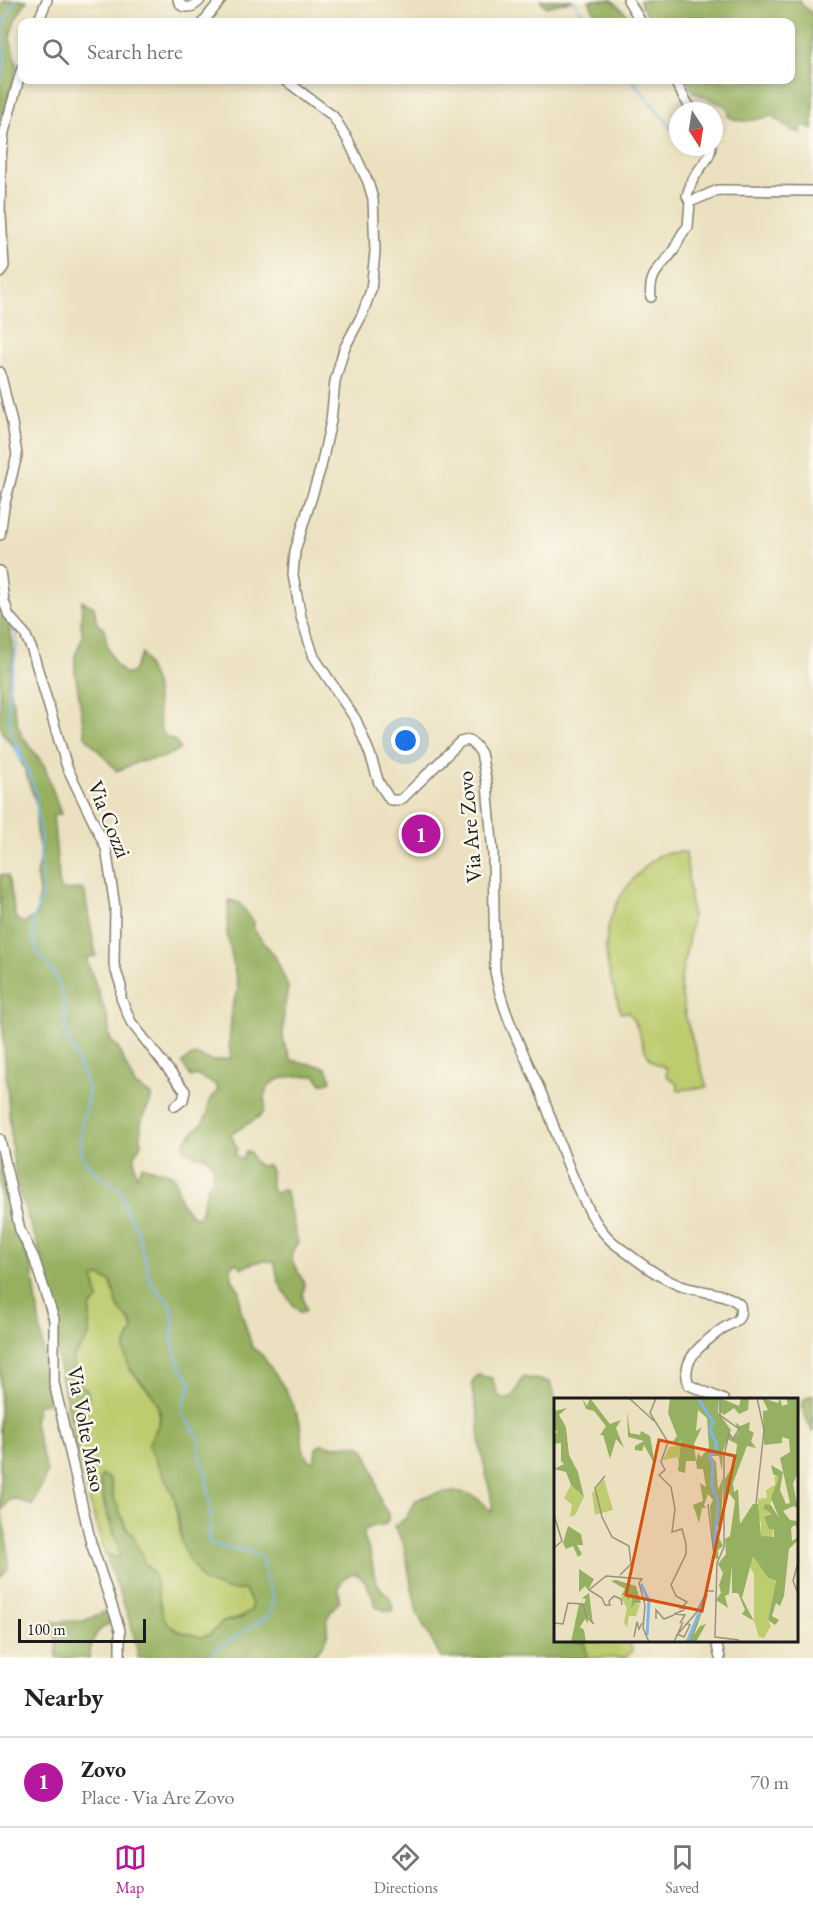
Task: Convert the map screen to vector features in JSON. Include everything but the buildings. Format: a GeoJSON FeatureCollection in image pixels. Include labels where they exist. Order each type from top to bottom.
{"type":"FeatureCollection","features":[{"type":"Feature","properties":{"kind":"street"},"geometry":{"type":"LineString","coordinates":[[40,18],[47,0]]}},
{"type":"Feature","properties":{"kind":"street"},"geometry":{"type":"LineString","coordinates":[[178,0],[182,6],[188,7],[200,0]]}},
{"type":"Feature","properties":{"kind":"street"},"geometry":{"type":"LineString","coordinates":[[205,18],[221,0]]}},
{"type":"Feature","properties":{"kind":"street"},"geometry":{"type":"LineString","coordinates":[[628,0],[639,18]]}},
{"type":"Feature","properties":{"kind":"street"},"geometry":{"type":"LineString","coordinates":[[0,273],[4,266],[0,215],[1,158],[4,132],[18,82]]}},
{"type":"Feature","properties":{"kind":"street","name":"Via Are Zovo"},"geometry":{"type":"LineString","coordinates":[[290,84],[333,116],[343,132],[368,182],[373,199],[375,222],[371,290],[362,315],[344,349],[335,381],[331,421],[321,466],[295,551],[293,575],[301,618],[314,657],[356,720],[379,783],[390,800],[403,798],[460,742],[469,740],[478,749],[482,757],[487,784],[494,854],[495,971],[498,989],[512,1028],[582,1196],[596,1223],[616,1245],[679,1286],[727,1296],[740,1305],[741,1311],[738,1319],[721,1329],[686,1364],[686,1377],[689,1385],[719,1398]]}},
{"type":"Feature","properties":{"kind":"street"},"geometry":{"type":"LineString","coordinates":[[676,84],[687,102]]}},
{"type":"Feature","properties":{"kind":"street"},"geometry":{"type":"LineString","coordinates":[[651,297],[650,290],[655,273],[671,253],[682,232],[688,227],[690,202],[687,196],[690,185],[708,156]]}},
{"type":"Feature","properties":{"kind":"street"},"geometry":{"type":"LineString","coordinates":[[690,202],[718,190],[813,191]]}},
{"type":"Feature","properties":{"kind":"street"},"geometry":{"type":"LineString","coordinates":[[0,372],[17,455],[4,507],[0,535]]}},
{"type":"Feature","properties":{"kind":"street","name":"Via Cozzi"},"geometry":{"type":"LineString","coordinates":[[0,571],[9,616],[25,634],[32,650],[67,766],[106,848],[115,907],[114,965],[121,986],[121,998],[131,1022],[146,1045],[185,1091],[183,1100],[175,1106]]}},
{"type":"Feature","properties":{"kind":"street","name":"Via Volte Maso"},"geometry":{"type":"LineString","coordinates":[[0,1139],[20,1230],[34,1258],[54,1319],[54,1383],[91,1543],[120,1630],[120,1658]]}},
{"type":"Feature","properties":{"kind":"street"},"geometry":{"type":"LineString","coordinates":[[716,1643],[720,1658]]}},
{"type":"Feature","properties":{"kind":"green space"},"geometry":{"type":"Polygon","coordinates":[[[4,0],[27,0],[15,20],[11,33],[10,38],[17,67],[0,126],[0,11],[4,0]]]}},
{"type":"Feature","properties":{"kind":"green space"},"geometry":{"type":"Polygon","coordinates":[[[540,0],[574,0],[546,7],[540,0]]]}},
{"type":"Feature","properties":{"kind":"green space"},"geometry":{"type":"Polygon","coordinates":[[[589,0],[612,0],[631,18],[596,18],[589,0]]]}},
{"type":"Feature","properties":{"kind":"green space"},"geometry":{"type":"Polygon","coordinates":[[[640,0],[801,0],[801,4],[813,14],[813,130],[805,125],[801,127],[801,133],[791,130],[773,116],[738,121],[728,116],[729,110],[723,102],[717,102],[693,92],[688,84],[795,84],[795,18],[650,18],[641,6],[640,0]]]}},
{"type":"Feature","properties":{"kind":"green space"},"geometry":{"type":"Polygon","coordinates":[[[0,591],[13,643],[14,657],[8,682],[18,725],[22,736],[44,765],[61,814],[53,815],[60,890],[84,889],[96,956],[86,958],[108,1019],[111,1041],[117,1046],[135,1085],[151,1095],[141,1122],[141,1145],[135,1156],[137,1176],[142,1166],[174,1176],[184,1207],[194,1217],[200,1216],[208,1184],[212,1182],[213,1165],[206,1156],[198,1156],[184,1150],[183,1143],[204,1121],[208,1113],[209,1102],[218,1090],[215,1084],[196,1075],[191,1077],[182,1063],[197,1055],[215,1061],[231,1058],[229,1045],[232,1008],[238,988],[227,933],[229,900],[239,903],[254,922],[254,930],[276,958],[288,987],[283,1039],[291,1060],[325,1067],[329,1072],[331,1081],[322,1084],[316,1076],[293,1076],[277,1080],[267,1089],[264,1112],[231,1135],[237,1148],[235,1156],[242,1160],[246,1151],[250,1152],[259,1166],[268,1165],[271,1171],[271,1189],[276,1194],[281,1189],[285,1190],[298,1242],[292,1254],[293,1263],[304,1285],[303,1297],[306,1310],[302,1313],[292,1304],[283,1290],[274,1262],[258,1262],[242,1268],[236,1263],[231,1266],[232,1279],[240,1291],[240,1307],[252,1347],[262,1355],[286,1390],[300,1422],[303,1450],[309,1460],[313,1462],[316,1448],[322,1444],[360,1446],[368,1455],[381,1503],[388,1517],[386,1524],[370,1527],[364,1531],[364,1534],[371,1554],[375,1579],[389,1598],[393,1611],[376,1607],[370,1590],[358,1575],[347,1576],[340,1586],[339,1602],[328,1618],[328,1636],[323,1645],[310,1658],[138,1658],[129,1618],[105,1553],[115,1558],[120,1555],[106,1508],[100,1479],[103,1475],[110,1479],[114,1498],[127,1529],[133,1535],[144,1562],[154,1575],[163,1616],[169,1625],[178,1631],[202,1637],[210,1634],[223,1622],[241,1618],[251,1610],[252,1604],[245,1590],[227,1590],[203,1581],[187,1557],[182,1544],[175,1498],[148,1445],[159,1424],[159,1409],[152,1395],[129,1366],[124,1349],[133,1330],[132,1322],[122,1313],[117,1304],[111,1282],[100,1276],[94,1278],[98,1300],[90,1308],[89,1336],[72,1359],[78,1383],[87,1390],[89,1397],[83,1410],[70,1419],[55,1346],[45,1266],[18,1189],[12,1151],[0,993],[0,875],[8,876],[16,919],[24,923],[37,915],[39,891],[36,875],[41,854],[36,831],[37,806],[15,748],[4,735],[0,725],[0,591]]]}},
{"type":"Feature","properties":{"kind":"green space"},"geometry":{"type":"Polygon","coordinates":[[[82,601],[94,607],[97,624],[104,628],[108,648],[120,670],[125,674],[132,673],[142,653],[155,683],[160,726],[165,736],[175,741],[180,749],[162,758],[138,762],[117,771],[85,736],[75,671],[75,656],[83,636],[82,601]]]}},
{"type":"Feature","properties":{"kind":"green space"},"geometry":{"type":"Polygon","coordinates":[[[665,853],[686,853],[692,918],[680,985],[686,1019],[707,1087],[678,1090],[677,1084],[667,1076],[666,1067],[657,1064],[646,1052],[637,1027],[628,1012],[621,1013],[609,973],[606,946],[614,909],[627,887],[655,858],[665,853]]]}},
{"type":"Feature","properties":{"kind":"green space"},"geometry":{"type":"Polygon","coordinates":[[[0,1158],[6,1192],[32,1268],[53,1401],[38,1405],[34,1422],[47,1473],[32,1506],[17,1499],[9,1500],[1,1511],[8,1547],[8,1569],[0,1577],[0,1158]]]}},
{"type":"Feature","properties":{"kind":"green space"},"geometry":{"type":"Polygon","coordinates":[[[100,1276],[111,1282],[118,1306],[132,1326],[133,1330],[128,1339],[130,1370],[153,1395],[157,1403],[160,1418],[148,1445],[175,1498],[178,1525],[227,1590],[245,1590],[252,1604],[247,1615],[223,1622],[210,1634],[202,1637],[178,1631],[163,1617],[154,1575],[144,1562],[133,1536],[127,1529],[114,1498],[110,1479],[100,1480],[104,1506],[120,1555],[116,1558],[105,1553],[90,1503],[70,1419],[83,1410],[87,1390],[78,1383],[72,1358],[89,1337],[90,1308],[98,1300],[94,1277],[100,1276]]]}},
{"type":"Feature","properties":{"kind":"green space"},"geometry":{"type":"Polygon","coordinates":[[[478,1375],[492,1378],[498,1395],[505,1400],[513,1397],[523,1377],[550,1382],[554,1399],[554,1643],[585,1643],[587,1658],[441,1658],[417,1613],[403,1542],[394,1526],[406,1518],[416,1500],[439,1493],[456,1492],[471,1495],[492,1512],[492,1500],[480,1446],[479,1421],[472,1390],[473,1380],[478,1375]]]}},
{"type":"Feature","properties":{"kind":"green space"},"geometry":{"type":"Polygon","coordinates":[[[813,1394],[813,1433],[801,1406],[804,1399],[813,1394]]]}},
{"type":"Feature","properties":{"kind":"green space"},"geometry":{"type":"Polygon","coordinates":[[[112,1608],[117,1620],[105,1626],[94,1638],[89,1658],[57,1658],[56,1637],[52,1622],[84,1621],[112,1608]]]}},
{"type":"Feature","properties":{"kind":"green space"},"geometry":{"type":"Polygon","coordinates":[[[585,1643],[630,1643],[632,1651],[625,1658],[587,1658],[585,1643]]]}},
{"type":"Feature","properties":{"kind":"waterway"},"geometry":{"type":"LineString","coordinates":[[0,81],[4,67],[3,27],[16,0]]}},
{"type":"Feature","properties":{"kind":"waterway"},"geometry":{"type":"LineString","coordinates":[[573,0],[587,18]]}},
{"type":"Feature","properties":{"kind":"waterway"},"geometry":{"type":"LineString","coordinates":[[635,84],[669,125]]}},
{"type":"Feature","properties":{"kind":"waterway"},"geometry":{"type":"LineString","coordinates":[[12,625],[16,649],[9,689],[9,718],[21,763],[17,742],[35,791],[40,836],[43,887],[33,919],[33,936],[37,952],[53,972],[60,987],[65,1009],[65,1032],[88,1088],[82,1125],[81,1150],[89,1166],[122,1191],[127,1213],[136,1226],[151,1283],[171,1304],[174,1325],[171,1338],[181,1368],[190,1380],[190,1389],[183,1405],[183,1414],[199,1438],[200,1459],[206,1470],[211,1518],[210,1543],[249,1551],[261,1556],[273,1598],[271,1611],[267,1616],[219,1647],[210,1658]]}},
{"type":"Feature","properties":{"kind":"place","name":"Zovo"},"geometry":{"type":"Point","coordinates":[421,834]}}]}
